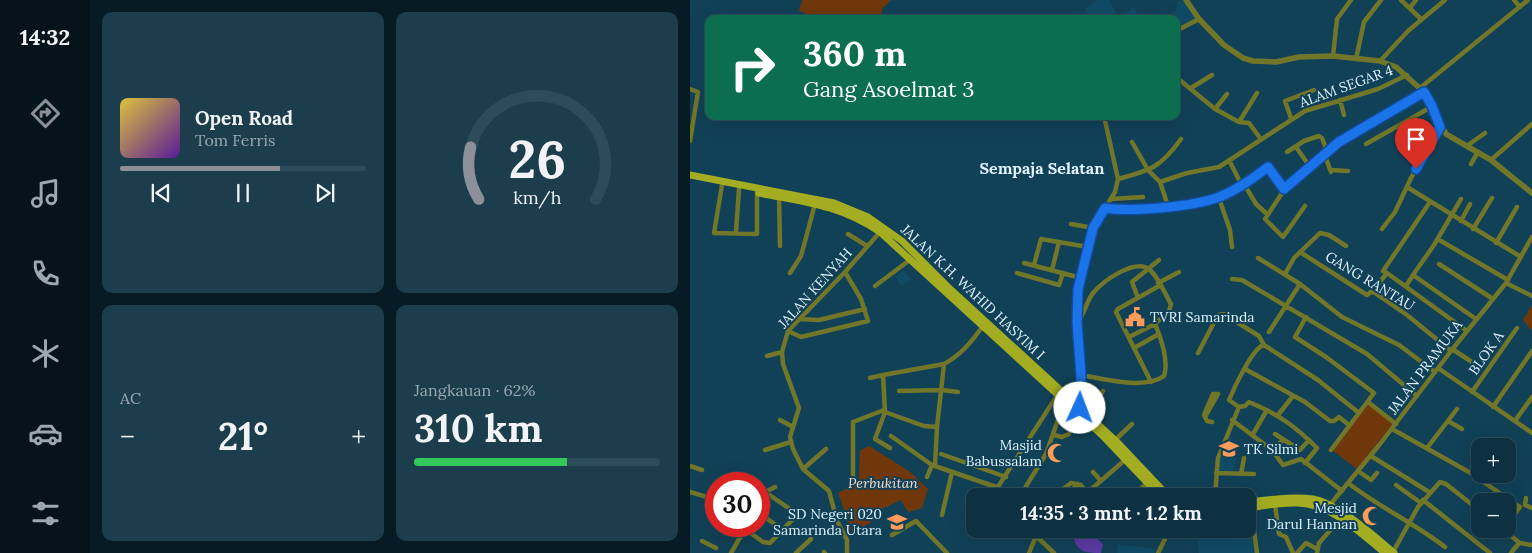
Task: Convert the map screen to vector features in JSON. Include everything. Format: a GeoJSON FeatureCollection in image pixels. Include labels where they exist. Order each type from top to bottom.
{"type":"FeatureCollection","features":[{"type":"Feature","properties":{"kind":"main road","name":"JALAN K.H. WAHID HASYIM I"},"geometry":{"type":"LineString","coordinates":[[690,175],[847,207],[868,217],[900,243],[1033,367],[1067,403],[1126,459],[1152,488]]}},
{"type":"Feature","properties":{"kind":"main road","name":"JALAN K.H. WAHID HASYIM I"},"geometry":{"type":"LineString","coordinates":[[690,180],[783,195]]}},
{"type":"Feature","properties":{"kind":"main road","name":"JALAN K.H. WAHID HASYIM I"},"geometry":{"type":"LineString","coordinates":[[794,197],[848,213],[900,243],[911,258],[983,326],[1033,367],[1115,440],[1160,488]]}},
{"type":"Feature","properties":{"kind":"main road"},"geometry":{"type":"LineString","coordinates":[[1256,505],[1304,498],[1322,501],[1385,553]]}},
{"type":"Feature","properties":{"kind":"main road"},"geometry":{"type":"LineString","coordinates":[[1256,506],[1307,504],[1329,508],[1370,533],[1394,553]]}},
{"type":"Feature","properties":{"kind":"street"},"geometry":{"type":"LineString","coordinates":[[1186,0],[1199,19],[1224,45],[1243,58],[1253,61],[1276,62],[1305,56],[1333,56],[1380,61],[1396,68],[1407,75],[1422,90],[1432,106],[1440,127],[1448,136],[1468,145],[1491,160],[1532,193]]}},
{"type":"Feature","properties":{"kind":"street"},"geometry":{"type":"LineString","coordinates":[[1333,56],[1338,19],[1351,0]]}},
{"type":"Feature","properties":{"kind":"street"},"geometry":{"type":"LineString","coordinates":[[1356,59],[1364,22],[1381,0]]}},
{"type":"Feature","properties":{"kind":"street"},"geometry":{"type":"LineString","coordinates":[[1401,0],[1421,19]]}},
{"type":"Feature","properties":{"kind":"street"},"geometry":{"type":"LineString","coordinates":[[1410,8],[1416,0]]}},
{"type":"Feature","properties":{"kind":"street"},"geometry":{"type":"LineString","coordinates":[[1380,61],[1421,19],[1445,0]]}},
{"type":"Feature","properties":{"kind":"street"},"geometry":{"type":"LineString","coordinates":[[1514,0],[1520,7]]}},
{"type":"Feature","properties":{"kind":"street"},"geometry":{"type":"LineString","coordinates":[[1305,206],[1283,237],[1266,222],[1267,214],[1284,189],[1326,152],[1422,90],[1528,0]]}},
{"type":"Feature","properties":{"kind":"street"},"geometry":{"type":"LineString","coordinates":[[1180,29],[1199,19]]}},
{"type":"Feature","properties":{"kind":"street"},"geometry":{"type":"LineString","coordinates":[[1191,88],[1212,75]]}},
{"type":"Feature","properties":{"kind":"street","name":"ALAM SEGAR 4"},"geometry":{"type":"LineString","coordinates":[[1160,181],[1219,167],[1260,138],[1305,111],[1378,89],[1407,75]]}},
{"type":"Feature","properties":{"kind":"street"},"geometry":{"type":"LineString","coordinates":[[1180,79],[1215,109],[1239,122],[1249,123],[1260,138]]}},
{"type":"Feature","properties":{"kind":"street"},"geometry":{"type":"LineString","coordinates":[[690,89],[698,92],[690,140]]}},
{"type":"Feature","properties":{"kind":"street"},"geometry":{"type":"LineString","coordinates":[[1291,118],[1285,102],[1314,90]]}},
{"type":"Feature","properties":{"kind":"street"},"geometry":{"type":"LineString","coordinates":[[1215,109],[1227,94]]}},
{"type":"Feature","properties":{"kind":"street"},"geometry":{"type":"LineString","coordinates":[[1239,122],[1257,94]]}},
{"type":"Feature","properties":{"kind":"street"},"geometry":{"type":"LineString","coordinates":[[1340,100],[1344,115]]}},
{"type":"Feature","properties":{"kind":"street"},"geometry":{"type":"LineString","coordinates":[[1366,144],[1432,106]]}},
{"type":"Feature","properties":{"kind":"street"},"geometry":{"type":"LineString","coordinates":[[1080,408],[1081,375],[1077,323],[1081,278],[1093,228],[1116,191],[1118,179],[1105,120]]}},
{"type":"Feature","properties":{"kind":"street"},"geometry":{"type":"LineString","coordinates":[[1491,160],[1532,124]]}},
{"type":"Feature","properties":{"kind":"street"},"geometry":{"type":"LineString","coordinates":[[1382,229],[1395,212],[1416,169],[1440,127]]}},
{"type":"Feature","properties":{"kind":"street"},"geometry":{"type":"LineString","coordinates":[[1468,145],[1485,133]]}},
{"type":"Feature","properties":{"kind":"street"},"geometry":{"type":"LineString","coordinates":[[1287,152],[1304,141],[1320,136],[1331,171],[1348,171]]}},
{"type":"Feature","properties":{"kind":"street"},"geometry":{"type":"LineString","coordinates":[[1118,179],[1148,170],[1166,160],[1181,139]]}},
{"type":"Feature","properties":{"kind":"street"},"geometry":{"type":"LineString","coordinates":[[1132,142],[1148,170],[1160,181],[1168,206]]}},
{"type":"Feature","properties":{"kind":"street"},"geometry":{"type":"LineString","coordinates":[[1296,147],[1310,167]]}},
{"type":"Feature","properties":{"kind":"street"},"geometry":{"type":"LineString","coordinates":[[1471,164],[1478,152]]}},
{"type":"Feature","properties":{"kind":"street"},"geometry":{"type":"LineString","coordinates":[[1229,160],[1256,204],[1267,214]]}},
{"type":"Feature","properties":{"kind":"street"},"geometry":{"type":"LineString","coordinates":[[1105,208],[1126,212],[1201,203],[1219,198],[1243,185],[1268,167],[1284,189]]}},
{"type":"Feature","properties":{"kind":"street"},"geometry":{"type":"LineString","coordinates":[[722,185],[714,232],[757,234],[757,192]]}},
{"type":"Feature","properties":{"kind":"street"},"geometry":{"type":"LineString","coordinates":[[1407,187],[1521,257]]}},
{"type":"Feature","properties":{"kind":"street"},"geometry":{"type":"LineString","coordinates":[[736,232],[739,189]]}},
{"type":"Feature","properties":{"kind":"street"},"geometry":{"type":"LineString","coordinates":[[780,246],[783,195]]}},
{"type":"Feature","properties":{"kind":"street"},"geometry":{"type":"LineString","coordinates":[[1111,200],[1143,197]]}},
{"type":"Feature","properties":{"kind":"street"},"geometry":{"type":"LineString","coordinates":[[1219,198],[1230,230],[1232,247]]}},
{"type":"Feature","properties":{"kind":"street"},"geometry":{"type":"LineString","coordinates":[[1473,229],[1492,198]]}},
{"type":"Feature","properties":{"kind":"street"},"geometry":{"type":"LineString","coordinates":[[1406,286],[1461,200]]}},
{"type":"Feature","properties":{"kind":"street"},"geometry":{"type":"LineString","coordinates":[[1372,292],[1430,202]]}},
{"type":"Feature","properties":{"kind":"street"},"geometry":{"type":"LineString","coordinates":[[790,273],[801,256],[815,204]]}},
{"type":"Feature","properties":{"kind":"street"},"geometry":{"type":"LineString","coordinates":[[1461,221],[1470,204]]}},
{"type":"Feature","properties":{"kind":"street"},"geometry":{"type":"LineString","coordinates":[[1496,243],[1517,207]]}},
{"type":"Feature","properties":{"kind":"street"},"geometry":{"type":"LineString","coordinates":[[1071,224],[1093,228]]}},
{"type":"Feature","properties":{"kind":"street","name":"JALAN KENYAH"},"geometry":{"type":"LineString","coordinates":[[791,442],[799,408],[783,364],[782,352],[788,331],[846,272],[880,232]]}},
{"type":"Feature","properties":{"kind":"street"},"geometry":{"type":"LineString","coordinates":[[1285,274],[1292,260],[1317,234],[1322,232],[1328,234],[1346,246]]}},
{"type":"Feature","properties":{"kind":"street"},"geometry":{"type":"LineString","coordinates":[[848,234],[867,246]]}},
{"type":"Feature","properties":{"kind":"street","name":"JALAN PRAMUKA"},"geometry":{"type":"LineString","coordinates":[[1329,508],[1507,281],[1530,244],[1532,237]]}},
{"type":"Feature","properties":{"kind":"street"},"geometry":{"type":"LineString","coordinates":[[1034,265],[1041,239],[1088,247]]}},
{"type":"Feature","properties":{"kind":"street"},"geometry":{"type":"LineString","coordinates":[[1441,241],[1532,296]]}},
{"type":"Feature","properties":{"kind":"street"},"geometry":{"type":"LineString","coordinates":[[1052,270],[1059,242]]}},
{"type":"Feature","properties":{"kind":"street","name":"GANG RANTAU"},"geometry":{"type":"LineString","coordinates":[[1300,252],[1367,295],[1372,292],[1407,315],[1452,350],[1472,362]]}},
{"type":"Feature","properties":{"kind":"street"},"geometry":{"type":"LineString","coordinates":[[875,286],[911,258]]}},
{"type":"Feature","properties":{"kind":"street"},"geometry":{"type":"LineString","coordinates":[[1258,258],[1300,284],[1342,317],[1399,345],[1532,433]]}},
{"type":"Feature","properties":{"kind":"street"},"geometry":{"type":"LineString","coordinates":[[1138,298],[1132,282],[1150,270],[1159,260]]}},
{"type":"Feature","properties":{"kind":"street"},"geometry":{"type":"LineString","coordinates":[[1024,263],[1081,278]]}},
{"type":"Feature","properties":{"kind":"street"},"geometry":{"type":"LineString","coordinates":[[1439,264],[1493,299]]}},
{"type":"Feature","properties":{"kind":"street"},"geometry":{"type":"LineString","coordinates":[[1077,323],[1084,315],[1094,292],[1115,275],[1129,268],[1140,266],[1150,270],[1170,304],[1170,308],[1155,324],[1129,337]]}},
{"type":"Feature","properties":{"kind":"street"},"geometry":{"type":"LineString","coordinates":[[788,331],[801,337],[868,320],[865,309],[846,272]]}},
{"type":"Feature","properties":{"kind":"street"},"geometry":{"type":"LineString","coordinates":[[1151,382],[1117,311],[1179,272]]}},
{"type":"Feature","properties":{"kind":"street"},"geometry":{"type":"LineString","coordinates":[[1385,272],[1467,331]]}},
{"type":"Feature","properties":{"kind":"street"},"geometry":{"type":"LineString","coordinates":[[1017,273],[1059,285],[1064,273]]}},
{"type":"Feature","properties":{"kind":"street"},"geometry":{"type":"LineString","coordinates":[[1413,275],[1476,319]]}},
{"type":"Feature","properties":{"kind":"street"},"geometry":{"type":"LineString","coordinates":[[1232,279],[1242,280],[1367,354],[1417,396]]}},
{"type":"Feature","properties":{"kind":"street"},"geometry":{"type":"LineString","coordinates":[[1269,332],[1300,284]]}},
{"type":"Feature","properties":{"kind":"street"},"geometry":{"type":"LineString","coordinates":[[799,319],[819,320],[865,309]]}},
{"type":"Feature","properties":{"kind":"street"},"geometry":{"type":"LineString","coordinates":[[1205,340],[1218,315],[1221,313],[1259,336],[1264,345],[1318,380],[1359,413]]}},
{"type":"Feature","properties":{"kind":"street"},"geometry":{"type":"LineString","coordinates":[[1306,317],[1294,337],[1326,357],[1374,393],[1331,450]]}},
{"type":"Feature","properties":{"kind":"street"},"geometry":{"type":"LineString","coordinates":[[1081,375],[1128,382],[1151,382],[1160,379],[1166,374],[1159,334],[1155,324]]}},
{"type":"Feature","properties":{"kind":"street"},"geometry":{"type":"LineString","coordinates":[[870,378],[892,372],[944,364],[960,355],[983,326]]}},
{"type":"Feature","properties":{"kind":"street","name":"BLOK A"},"geometry":{"type":"LineString","coordinates":[[1472,392],[1517,328]]}},
{"type":"Feature","properties":{"kind":"street"},"geometry":{"type":"LineString","coordinates":[[1134,348],[1159,334]]}},
{"type":"Feature","properties":{"kind":"street"},"geometry":{"type":"LineString","coordinates":[[1228,400],[1259,347],[1264,345]]}},
{"type":"Feature","properties":{"kind":"street"},"geometry":{"type":"LineString","coordinates":[[1493,407],[1532,350]]}},
{"type":"Feature","properties":{"kind":"street"},"geometry":{"type":"LineString","coordinates":[[767,356],[782,352]]}},
{"type":"Feature","properties":{"kind":"street"},"geometry":{"type":"LineString","coordinates":[[927,477],[934,466],[944,364]]}},
{"type":"Feature","properties":{"kind":"street"},"geometry":{"type":"LineString","coordinates":[[1245,369],[1305,402],[1330,421],[1332,422],[1339,417],[1349,425]]}},
{"type":"Feature","properties":{"kind":"street"},"geometry":{"type":"LineString","coordinates":[[883,375],[885,411],[875,439],[890,448]]}},
{"type":"Feature","properties":{"kind":"street"},"geometry":{"type":"LineString","coordinates":[[899,391],[942,390],[958,392]]}},
{"type":"Feature","properties":{"kind":"street"},"geometry":{"type":"LineString","coordinates":[[1087,414],[1103,392]]}},
{"type":"Feature","properties":{"kind":"street"},"geometry":{"type":"LineString","coordinates":[[891,436],[934,466],[999,488],[1058,394]]}},
{"type":"Feature","properties":{"kind":"street"},"geometry":{"type":"LineString","coordinates":[[1212,422],[1207,420],[1204,415],[1213,394],[1218,394],[1239,407]]}},
{"type":"Feature","properties":{"kind":"street"},"geometry":{"type":"LineString","coordinates":[[1278,415],[1293,396]]}},
{"type":"Feature","properties":{"kind":"street"},"geometry":{"type":"LineString","coordinates":[[1515,421],[1532,397]]}},
{"type":"Feature","properties":{"kind":"street"},"geometry":{"type":"LineString","coordinates":[[1215,488],[1216,473],[1222,444],[1239,407],[1249,402],[1278,415],[1296,426],[1318,448],[1305,463]]}},
{"type":"Feature","properties":{"kind":"street"},"geometry":{"type":"LineString","coordinates":[[1368,402],[1396,424]]}},
{"type":"Feature","properties":{"kind":"street"},"geometry":{"type":"LineString","coordinates":[[1025,488],[1046,454],[1061,411],[1067,403]]}},
{"type":"Feature","properties":{"kind":"street"},"geometry":{"type":"LineString","coordinates":[[1427,448],[1457,409]]}},
{"type":"Feature","properties":{"kind":"street"},"geometry":{"type":"LineString","coordinates":[[1253,434],[1267,410]]}},
{"type":"Feature","properties":{"kind":"street"},"geometry":{"type":"LineString","coordinates":[[853,477],[853,422],[885,411],[925,426],[937,427]]}},
{"type":"Feature","properties":{"kind":"street"},"geometry":{"type":"LineString","coordinates":[[780,420],[793,427]]}},
{"type":"Feature","properties":{"kind":"street"},"geometry":{"type":"LineString","coordinates":[[1232,420],[1272,450],[1283,465],[1301,459],[1342,491]]}},
{"type":"Feature","properties":{"kind":"street"},"geometry":{"type":"LineString","coordinates":[[1448,421],[1462,429]]}},
{"type":"Feature","properties":{"kind":"street"},"geometry":{"type":"LineString","coordinates":[[1115,440],[1132,424]]}},
{"type":"Feature","properties":{"kind":"street"},"geometry":{"type":"LineString","coordinates":[[1392,429],[1470,472],[1498,493]]}},
{"type":"Feature","properties":{"kind":"street"},"geometry":{"type":"LineString","coordinates":[[1054,435],[1062,436],[1069,434]]}},
{"type":"Feature","properties":{"kind":"street"},"geometry":{"type":"LineString","coordinates":[[1275,434],[1310,457]]}},
{"type":"Feature","properties":{"kind":"street"},"geometry":{"type":"LineString","coordinates":[[1272,450],[1283,440]]}},
{"type":"Feature","properties":{"kind":"street"},"geometry":{"type":"LineString","coordinates":[[1301,450],[1309,440]]}},
{"type":"Feature","properties":{"kind":"street"},"geometry":{"type":"LineString","coordinates":[[765,450],[791,442],[803,469],[829,491],[837,521],[848,543],[847,553]]}},
{"type":"Feature","properties":{"kind":"street"},"geometry":{"type":"LineString","coordinates":[[803,469],[826,449]]}},
{"type":"Feature","properties":{"kind":"street"},"geometry":{"type":"LineString","coordinates":[[941,454],[1006,477]]}},
{"type":"Feature","properties":{"kind":"street"},"geometry":{"type":"LineString","coordinates":[[1371,456],[1430,492]]}},
{"type":"Feature","properties":{"kind":"street"},"geometry":{"type":"LineString","coordinates":[[1242,474],[1244,458]]}},
{"type":"Feature","properties":{"kind":"street"},"geometry":{"type":"LineString","coordinates":[[1095,488],[1126,459]]}},
{"type":"Feature","properties":{"kind":"street"},"geometry":{"type":"LineString","coordinates":[[690,466],[702,470]]}},
{"type":"Feature","properties":{"kind":"street"},"geometry":{"type":"LineString","coordinates":[[1358,471],[1370,480],[1377,473]]}},
{"type":"Feature","properties":{"kind":"street"},"geometry":{"type":"LineString","coordinates":[[942,515],[952,472]]}},
{"type":"Feature","properties":{"kind":"street"},"geometry":{"type":"LineString","coordinates":[[1093,472],[1101,481]]}},
{"type":"Feature","properties":{"kind":"street"},"geometry":{"type":"LineString","coordinates":[[1216,473],[1254,474]]}},
{"type":"Feature","properties":{"kind":"street"},"geometry":{"type":"LineString","coordinates":[[1394,553],[1410,521],[1437,483],[1442,482],[1471,504]]}},
{"type":"Feature","properties":{"kind":"street"},"geometry":{"type":"LineString","coordinates":[[1142,488],[1147,483]]}},
{"type":"Feature","properties":{"kind":"street"},"geometry":{"type":"LineString","coordinates":[[1348,483],[1369,498],[1410,521],[1445,546]]}},
{"type":"Feature","properties":{"kind":"street"},"geometry":{"type":"LineString","coordinates":[[1078,484],[1082,488]]}},
{"type":"Feature","properties":{"kind":"street"},"geometry":{"type":"LineString","coordinates":[[1063,488],[1067,485],[1078,484]]}},
{"type":"Feature","properties":{"kind":"street"},"geometry":{"type":"LineString","coordinates":[[1074,488],[1078,484]]}},
{"type":"Feature","properties":{"kind":"street"},"geometry":{"type":"LineString","coordinates":[[1396,485],[1490,553]]}},
{"type":"Feature","properties":{"kind":"street"},"geometry":{"type":"LineString","coordinates":[[770,490],[775,487]]}},
{"type":"Feature","properties":{"kind":"street"},"geometry":{"type":"LineString","coordinates":[[690,492],[705,496]]}},
{"type":"Feature","properties":{"kind":"street"},"geometry":{"type":"LineString","coordinates":[[758,537],[767,543],[783,530],[795,515],[770,496]]}},
{"type":"Feature","properties":{"kind":"street"},"geometry":{"type":"LineString","coordinates":[[1526,498],[1526,506]]}},
{"type":"Feature","properties":{"kind":"street"},"geometry":{"type":"LineString","coordinates":[[1275,505],[1279,534],[1286,538],[1295,553],[1306,543],[1317,551],[1319,543],[1342,518]]}},
{"type":"Feature","properties":{"kind":"street"},"geometry":{"type":"LineString","coordinates":[[1516,505],[1532,508]]}},
{"type":"Feature","properties":{"kind":"street"},"geometry":{"type":"LineString","coordinates":[[1516,512],[1520,507]]}},
{"type":"Feature","properties":{"kind":"street"},"geometry":{"type":"LineString","coordinates":[[770,521],[783,530]]}},
{"type":"Feature","properties":{"kind":"street"},"geometry":{"type":"LineString","coordinates":[[892,535],[916,521],[946,553]]}},
{"type":"Feature","properties":{"kind":"street"},"geometry":{"type":"LineString","coordinates":[[731,553],[739,537]]}},
{"type":"Feature","properties":{"kind":"street"},"geometry":{"type":"LineString","coordinates":[[1029,553],[1035,538]]}},
{"type":"Feature","properties":{"kind":"street"},"geometry":{"type":"LineString","coordinates":[[1038,538],[1054,553]]}},
{"type":"Feature","properties":{"kind":"street"},"geometry":{"type":"LineString","coordinates":[[1158,553],[1166,538]]}},
{"type":"Feature","properties":{"kind":"street"},"geometry":{"type":"LineString","coordinates":[[1254,538],[1257,553]]}},
{"type":"Feature","properties":{"kind":"street"},"geometry":{"type":"LineString","coordinates":[[1513,538],[1519,543],[1532,545]]}},
{"type":"Feature","properties":{"kind":"street"},"geometry":{"type":"LineString","coordinates":[[796,553],[811,539]]}},
{"type":"Feature","properties":{"kind":"street"},"geometry":{"type":"LineString","coordinates":[[702,541],[716,549]]}},
{"type":"Feature","properties":{"kind":"street"},"geometry":{"type":"LineString","coordinates":[[1511,553],[1519,543]]}},
{"type":"Feature","properties":{"kind":"shaded area"},"geometry":{"type":"Polygon","coordinates":[[[1098,0],[1109,0],[1117,15],[1089,15],[1085,9],[1098,0]]]}},
{"type":"Feature","properties":{"kind":"shaded area"},"geometry":{"type":"Polygon","coordinates":[[[1185,0],[1199,21],[1180,32],[1180,15],[1169,15],[1176,10],[1178,2],[1185,0]]]}},
{"type":"Feature","properties":{"kind":"shaded area"},"geometry":{"type":"Polygon","coordinates":[[[1134,7],[1137,15],[1123,15],[1134,7]]]}},
{"type":"Feature","properties":{"kind":"shaded area"},"geometry":{"type":"Polygon","coordinates":[[[904,270],[911,280],[901,286],[895,276],[904,270]]]}},
{"type":"Feature","properties":{"kind":"shaded area","name":"TK Silmi"},"geometry":{"type":"Polygon","coordinates":[[[1226,436],[1238,441],[1234,456],[1236,457],[1233,473],[1217,473],[1226,436]]]}},
{"type":"Feature","properties":{"kind":"shaded area"},"geometry":{"type":"Polygon","coordinates":[[[1075,538],[1096,538],[1103,545],[1101,553],[1081,550],[1074,540],[1075,538]]]}},
{"type":"Feature","properties":{"kind":"shaded area"},"geometry":{"type":"Polygon","coordinates":[[[1198,538],[1252,538],[1254,553],[1199,553],[1198,538]]]}},
{"type":"Feature","properties":{"kind":"shaded area"},"geometry":{"type":"Polygon","coordinates":[[[1118,544],[1156,549],[1155,553],[1117,553],[1118,544]]]}},
{"type":"Feature","properties":{"kind":"green space"},"geometry":{"type":"Polygon","coordinates":[[[802,0],[891,0],[883,8],[881,15],[810,15],[799,11],[802,0]]]}},
{"type":"Feature","properties":{"kind":"green space"},"geometry":{"type":"Polygon","coordinates":[[[1532,305],[1532,331],[1523,320],[1532,305]]]}},
{"type":"Feature","properties":{"kind":"green space"},"geometry":{"type":"Polygon","coordinates":[[[1369,403],[1395,421],[1357,469],[1332,450],[1369,403]]]}},
{"type":"Feature","properties":{"kind":"green space","name":"Perbukitan"},"geometry":{"type":"Polygon","coordinates":[[[869,446],[909,471],[928,489],[922,508],[908,512],[901,500],[871,514],[871,523],[852,532],[838,493],[859,482],[860,450],[869,446]]]}},
{"type":"Feature","properties":{"kind":"place","name":"TVRI Samarinda"},"geometry":{"type":"Point","coordinates":[1135,317]}},
{"type":"Feature","properties":{"kind":"place","name":"TK Silmi"},"geometry":{"type":"Point","coordinates":[1229,449]}},
{"type":"Feature","properties":{"kind":"place","name":"Masjid Babussalam"},"geometry":{"type":"Point","coordinates":[1057,453]}},
{"type":"Feature","properties":{"kind":"place","name":"Mesjid Darul Hannan"},"geometry":{"type":"Point","coordinates":[1372,516]}},
{"type":"Feature","properties":{"kind":"place","name":"SD Negeri 020 Samarinda Utara"},"geometry":{"type":"Point","coordinates":[897,522]}},
{"type":"Feature","properties":{"kind":"district","name":"Sempaja Selatan"},"geometry":{"type":"Point","coordinates":[1042,168]}},
{"type":"Feature","properties":{"kind":"route"},"geometry":{"type":"LineString","coordinates":[[1080,408],[1081,375],[1077,331],[1078,289],[1093,228],[1105,208],[1126,212],[1206,202],[1234,191],[1268,167],[1284,189],[1339,142],[1424,92],[1436,114],[1440,127],[1416,169]]}}]}
